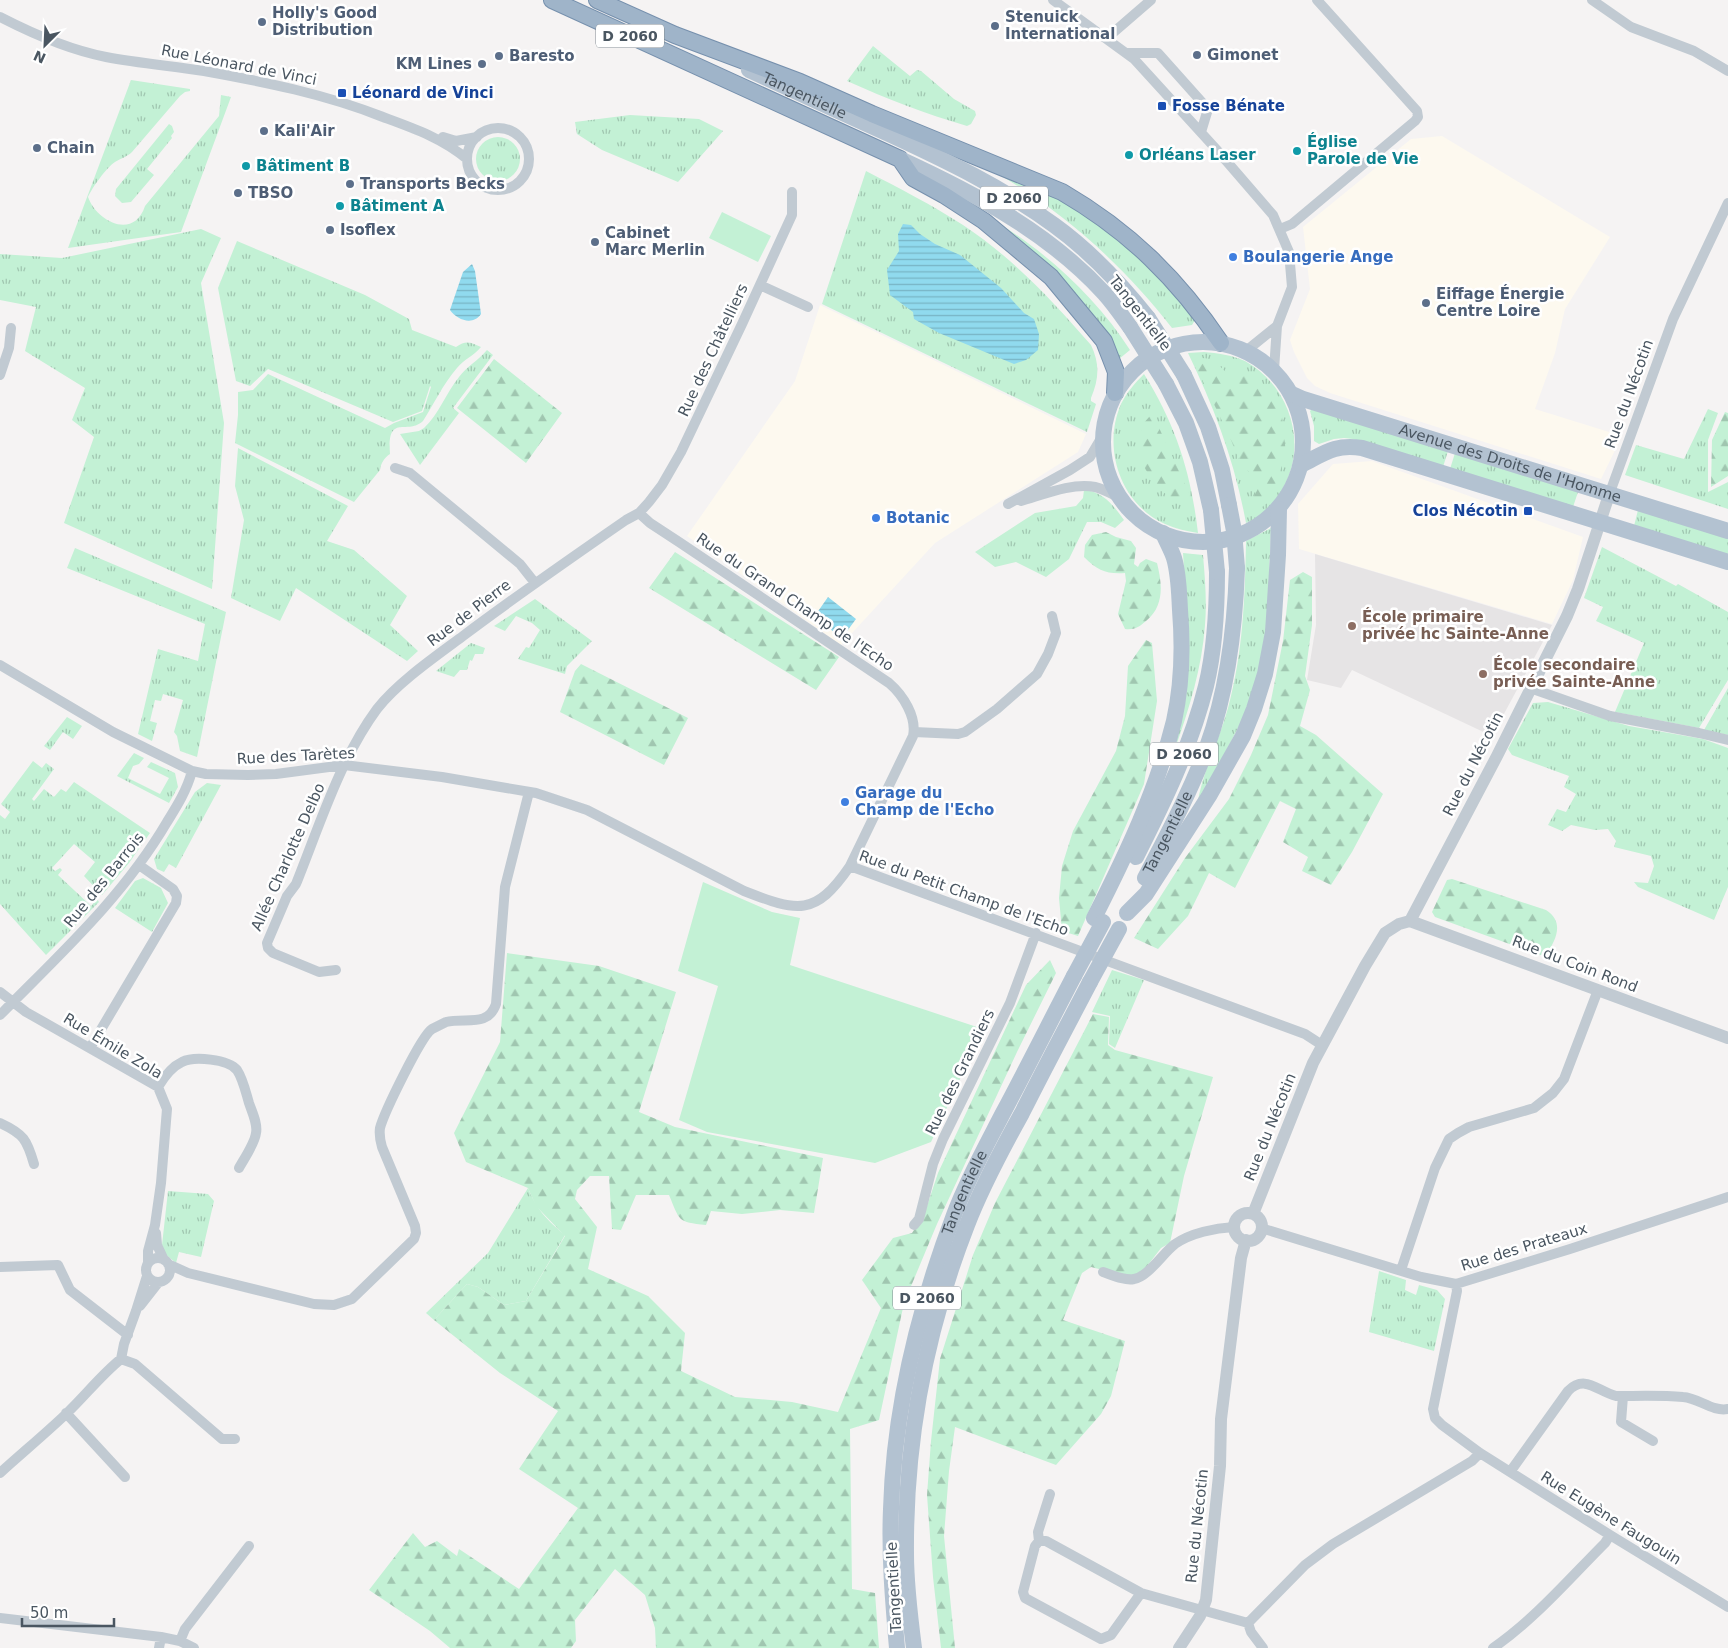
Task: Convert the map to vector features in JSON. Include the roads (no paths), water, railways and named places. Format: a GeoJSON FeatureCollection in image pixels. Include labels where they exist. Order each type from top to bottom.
{"type":"FeatureCollection","features":[{"type":"Feature","properties":{"kind":"highway","name":"Tangentielle"},"geometry":{"type":"LineString","coordinates":[[552,0],[900,159]]}},
{"type":"Feature","properties":{"kind":"highway","name":"Tangentielle"},"geometry":{"type":"LineString","coordinates":[[597,0],[675,35]]}},
{"type":"Feature","properties":{"kind":"highway"},"geometry":{"type":"LineString","coordinates":[[675,35],[800,82],[872,114],[1062,192],[1091,208],[1133,240],[1177,284],[1221,343]]}},
{"type":"Feature","properties":{"kind":"highway"},"geometry":{"type":"LineString","coordinates":[[900,159],[913,178],[944,195],[984,221],[1051,277],[1104,341],[1116,372],[1115,393]]}},
{"type":"Feature","properties":{"kind":"main road","name":"Tangentielle"},"geometry":{"type":"LineString","coordinates":[[675,35],[944,160],[1018,200],[1055,225],[1102,266],[1132,297],[1148,318],[1184,375],[1208,427],[1222,470],[1234,530],[1237,568],[1236,609],[1232,646],[1225,685],[1207,747],[1175,820],[998,1157],[968,1223],[948,1278],[932,1331],[919,1392],[912,1444],[908,1497],[906,1555],[914,1648]]}},
{"type":"Feature","properties":{"kind":"main road","name":"Tangentielle"},"geometry":{"type":"LineString","coordinates":[[897,1648],[891,1577],[891,1508],[897,1437],[905,1382],[916,1329],[954,1214],[982,1153],[1074,976],[1098,920],[1158,813],[1180,765],[1195,724],[1206,684],[1217,611],[1217,572],[1211,510],[1200,462],[1186,423],[1166,384],[1130,326],[1104,293],[1061,253],[1040,237],[1011,216],[943,178],[900,159]]}},
{"type":"Feature","properties":{"kind":"main road"},"geometry":{"type":"LineString","coordinates":[[1190,342],[1221,343],[1246,351],[1274,370],[1292,394],[1301,416],[1304,440],[1302,465],[1293,488],[1279,509],[1254,528],[1225,540],[1193,542],[1162,533],[1132,513],[1120,498],[1110,479],[1104,457],[1103,435],[1107,414],[1115,393],[1134,368],[1160,351],[1190,342]]}},
{"type":"Feature","properties":{"kind":"main road","name":"Avenue des Droits de l'Homme"},"geometry":{"type":"LineString","coordinates":[[1292,394],[1302,399],[1728,531]]}},
{"type":"Feature","properties":{"kind":"main road","name":"Avenue des Droits de l'Homme"},"geometry":{"type":"LineString","coordinates":[[1302,465],[1334,448],[1347,446],[1362,448],[1728,562]]}},
{"type":"Feature","properties":{"kind":"main road"},"geometry":{"type":"LineString","coordinates":[[1127,913],[1146,894],[1209,796],[1243,736],[1254,709],[1265,674],[1273,632],[1279,509]]}},
{"type":"Feature","properties":{"kind":"main road"},"geometry":{"type":"LineString","coordinates":[[1098,920],[1141,822],[1174,720],[1182,656],[1181,628],[1177,570],[1173,555],[1162,533]]}},
{"type":"Feature","properties":{"kind":"street"},"geometry":{"type":"LineString","coordinates":[[1053,0],[1134,59],[1273,215],[1289,252],[1292,287],[1277,326],[1274,370]]}},
{"type":"Feature","properties":{"kind":"street"},"geometry":{"type":"LineString","coordinates":[[1107,38],[1151,0]]}},
{"type":"Feature","properties":{"kind":"street"},"geometry":{"type":"LineString","coordinates":[[1280,229],[1292,224],[1408,128],[1418,117],[1416,112],[1317,0]]}},
{"type":"Feature","properties":{"kind":"street"},"geometry":{"type":"LineString","coordinates":[[1592,0],[1631,27],[1694,51],[1728,71]]}},
{"type":"Feature","properties":{"kind":"street","name":"Rue Léonard de Vinci"},"geometry":{"type":"LineString","coordinates":[[0,17],[58,43],[81,51],[106,57],[204,71],[283,86],[339,101],[425,133],[456,141],[477,137],[489,130],[503,129],[517,135],[526,147],[528,155],[527,170],[524,177],[512,187],[492,190],[482,186],[474,178],[469,169],[467,159],[453,147],[425,133]]}},
{"type":"Feature","properties":{"kind":"street"},"geometry":{"type":"LineString","coordinates":[[1127,53],[1158,52],[1208,109],[1201,132]]}},
{"type":"Feature","properties":{"kind":"street"},"geometry":{"type":"LineString","coordinates":[[467,159],[468,150],[477,137]]}},
{"type":"Feature","properties":{"kind":"street","name":"Rue des Châtelliers"},"geometry":{"type":"LineString","coordinates":[[639,513],[662,485],[680,452],[760,285],[792,215],[792,192]]}},
{"type":"Feature","properties":{"kind":"street","name":"Rue du Nécotin"},"geometry":{"type":"LineString","coordinates":[[1254,1210],[1322,1045],[1385,933],[1399,924],[1410,921],[1567,616],[1673,320],[1728,203]]}},
{"type":"Feature","properties":{"kind":"street"},"geometry":{"type":"LineString","coordinates":[[760,285],[808,307]]}},
{"type":"Feature","properties":{"kind":"street"},"geometry":{"type":"LineString","coordinates":[[1246,351],[1277,326]]}},
{"type":"Feature","properties":{"kind":"street"},"geometry":{"type":"LineString","coordinates":[[0,375],[9,348],[11,328]]}},
{"type":"Feature","properties":{"kind":"street"},"geometry":{"type":"LineString","coordinates":[[1103,435],[1090,457],[1008,504],[1076,486],[1094,486],[1120,498]]}},
{"type":"Feature","properties":{"kind":"street"},"geometry":{"type":"LineString","coordinates":[[395,468],[410,473],[520,564],[535,583]]}},
{"type":"Feature","properties":{"kind":"street","name":"Rue de Pierre"},"geometry":{"type":"LineString","coordinates":[[344,765],[377,709],[388,696],[425,664],[535,583],[639,513]]}},
{"type":"Feature","properties":{"kind":"street","name":"Rue du Grand Champ de l'Echo"},"geometry":{"type":"LineString","coordinates":[[639,513],[650,523],[889,683],[906,704],[911,715],[914,732]]}},
{"type":"Feature","properties":{"kind":"street"},"geometry":{"type":"LineString","coordinates":[[850,866],[909,748],[914,732],[958,734],[965,732],[997,709],[1037,674],[1048,654],[1056,633],[1052,616]]}},
{"type":"Feature","properties":{"kind":"street","name":"Rue des Tarètes"},"geometry":{"type":"LineString","coordinates":[[0,665],[113,732],[192,771],[206,774],[248,776],[344,765],[442,777],[529,792]]}},
{"type":"Feature","properties":{"kind":"street"},"geometry":{"type":"LineString","coordinates":[[1530,688],[1610,716],[1728,740]]}},
{"type":"Feature","properties":{"kind":"street","name":"Allée Charlotte Delbo"},"geometry":{"type":"LineString","coordinates":[[336,970],[319,972],[273,953],[268,948],[267,943],[287,896],[296,884],[344,765]]}},
{"type":"Feature","properties":{"kind":"street","name":"Rue des Barrois"},"geometry":{"type":"LineString","coordinates":[[0,1015],[105,908],[159,836],[184,793],[192,771]]}},
{"type":"Feature","properties":{"kind":"street"},"geometry":{"type":"LineString","coordinates":[[0,1473],[66,1414],[108,1370],[121,1360],[124,1344],[146,1276],[146,1269],[148,1263],[154,1259],[166,1262],[188,1273],[314,1304],[334,1305],[352,1299],[414,1239],[416,1232],[382,1147],[379,1136],[381,1126],[421,1044],[430,1031],[446,1022],[486,1018],[493,1013],[496,1004],[505,887],[529,792]]}},
{"type":"Feature","properties":{"kind":"street","name":"Rue du Petit Champ de l'Echo"},"geometry":{"type":"LineString","coordinates":[[529,792],[587,810],[744,891],[783,904],[797,907],[813,904],[826,896],[836,886],[850,866],[1036,933],[1305,1034],[1322,1045]]}},
{"type":"Feature","properties":{"kind":"street"},"geometry":{"type":"LineString","coordinates":[[90,1048],[176,903],[177,896],[173,889],[138,865]]}},
{"type":"Feature","properties":{"kind":"street","name":"Rue du Coin Rond"},"geometry":{"type":"LineString","coordinates":[[1410,921],[1728,1038]]}},
{"type":"Feature","properties":{"kind":"street","name":"Rue des Grandiers"},"geometry":{"type":"LineString","coordinates":[[914,1225],[919,1219],[943,1139],[1010,1003],[1036,933]]}},
{"type":"Feature","properties":{"kind":"street"},"geometry":{"type":"LineString","coordinates":[[1401,1270],[1435,1168],[1449,1139],[1469,1127],[1534,1108],[1553,1093],[1564,1079],[1598,990]]}},
{"type":"Feature","properties":{"kind":"street","name":"Rue Émile Zola"},"geometry":{"type":"LineString","coordinates":[[0,992],[12,1002],[158,1087],[167,1109],[161,1183],[148,1251],[148,1263]]}},
{"type":"Feature","properties":{"kind":"street"},"geometry":{"type":"LineString","coordinates":[[158,1087],[173,1068],[185,1060],[223,1062],[236,1070],[256,1124],[256,1134],[239,1168]]}},
{"type":"Feature","properties":{"kind":"street"},"geometry":{"type":"LineString","coordinates":[[0,1123],[14,1130],[28,1143],[34,1164]]}},
{"type":"Feature","properties":{"kind":"street","name":"Rue des Prateaux"},"geometry":{"type":"LineString","coordinates":[[1266,1229],[1421,1277],[1456,1284],[1728,1197]]}},
{"type":"Feature","properties":{"kind":"street"},"geometry":{"type":"LineString","coordinates":[[1103,1272],[1133,1280],[1142,1276],[1175,1244],[1191,1236],[1230,1227],[1241,1215],[1254,1210],[1266,1229],[1244,1246],[1230,1227]]}},
{"type":"Feature","properties":{"kind":"street","name":"Rue Émile Zola"},"geometry":{"type":"LineString","coordinates":[[154,1224],[157,1245],[166,1262]]}},
{"type":"Feature","properties":{"kind":"street","name":"Rue du Nécotin"},"geometry":{"type":"LineString","coordinates":[[1179,1648],[1203,1610],[1206,1600],[1220,1466],[1221,1419],[1244,1246]]}},
{"type":"Feature","properties":{"kind":"street"},"geometry":{"type":"LineString","coordinates":[[166,1262],[169,1275]]}},
{"type":"Feature","properties":{"kind":"street"},"geometry":{"type":"LineString","coordinates":[[0,1267],[58,1265],[70,1290],[128,1335]]}},
{"type":"Feature","properties":{"kind":"street"},"geometry":{"type":"LineString","coordinates":[[136,1311],[158,1283],[165,1280],[169,1275],[188,1273]]}},
{"type":"Feature","properties":{"kind":"street"},"geometry":{"type":"LineString","coordinates":[[146,1276],[151,1281],[158,1283]]}},
{"type":"Feature","properties":{"kind":"street","name":"Rue Eugène Faugouin"},"geometry":{"type":"LineString","coordinates":[[1456,1284],[1457,1291],[1432,1409],[1435,1418],[1466,1444],[1728,1607]]}},
{"type":"Feature","properties":{"kind":"street"},"geometry":{"type":"LineString","coordinates":[[121,1360],[136,1364],[222,1439],[235,1439]]}},
{"type":"Feature","properties":{"kind":"street"},"geometry":{"type":"LineString","coordinates":[[1510,1472],[1568,1390],[1580,1383],[1586,1383],[1608,1394],[1684,1397],[1721,1410],[1728,1409]]}},
{"type":"Feature","properties":{"kind":"street"},"geometry":{"type":"LineString","coordinates":[[1622,1396],[1621,1422],[1653,1441]]}},
{"type":"Feature","properties":{"kind":"street"},"geometry":{"type":"LineString","coordinates":[[66,1414],[125,1477]]}},
{"type":"Feature","properties":{"kind":"street"},"geometry":{"type":"LineString","coordinates":[[1248,1623],[1305,1565],[1333,1544],[1472,1461],[1480,1453]]}},
{"type":"Feature","properties":{"kind":"street"},"geometry":{"type":"LineString","coordinates":[[1050,1494],[1038,1532],[1039,1541],[1035,1546],[1023,1596],[1097,1638],[1101,1638],[1112,1635],[1141,1593]]}},
{"type":"Feature","properties":{"kind":"street"},"geometry":{"type":"LineString","coordinates":[[1493,1648],[1512,1635],[1527,1621],[1605,1543],[1610,1535]]}},
{"type":"Feature","properties":{"kind":"street"},"geometry":{"type":"LineString","coordinates":[[1039,1541],[1046,1541],[1141,1593],[1248,1623]]}},
{"type":"Feature","properties":{"kind":"street"},"geometry":{"type":"LineString","coordinates":[[180,1641],[187,1627],[249,1546]]}},
{"type":"Feature","properties":{"kind":"street"},"geometry":{"type":"LineString","coordinates":[[0,1618],[161,1637],[180,1641],[194,1648]]}},
{"type":"Feature","properties":{"kind":"street"},"geometry":{"type":"LineString","coordinates":[[1248,1623],[1251,1632],[1263,1648]]}},
{"type":"Feature","properties":{"kind":"street"},"geometry":{"type":"LineString","coordinates":[[159,1648],[161,1637]]}},
{"type":"Feature","properties":{"kind":"water"},"geometry":{"type":"Polygon","coordinates":[[[903,224],[911,225],[935,244],[960,255],[1001,288],[1024,313],[1034,319],[1039,334],[1038,350],[1026,360],[1014,364],[939,333],[914,319],[913,312],[890,295],[887,270],[899,251],[898,234],[903,224]]]}},
{"type":"Feature","properties":{"kind":"water"},"geometry":{"type":"Polygon","coordinates":[[[472,264],[475,271],[481,314],[478,318],[470,321],[457,317],[450,310],[463,272],[472,264]]]}},
{"type":"Feature","properties":{"kind":"water"},"geometry":{"type":"Polygon","coordinates":[[[828,597],[856,619],[842,638],[814,617],[828,597]]]}},
{"type":"Feature","properties":{"kind":"place","name":"Holly's Good Distribution"},"geometry":{"type":"Point","coordinates":[262,22]}},
{"type":"Feature","properties":{"kind":"place","name":"Stenuick International"},"geometry":{"type":"Point","coordinates":[995,26]}},
{"type":"Feature","properties":{"kind":"place","name":"Gimonet"},"geometry":{"type":"Point","coordinates":[1197,55]}},
{"type":"Feature","properties":{"kind":"place","name":"Baresto"},"geometry":{"type":"Point","coordinates":[499,56]}},
{"type":"Feature","properties":{"kind":"place","name":"KM Lines"},"geometry":{"type":"Point","coordinates":[482,64]}},
{"type":"Feature","properties":{"kind":"place","name":"Léonard de Vinci"},"geometry":{"type":"Point","coordinates":[342,93]}},
{"type":"Feature","properties":{"kind":"place","name":"Fosse Bénate"},"geometry":{"type":"Point","coordinates":[1162,106]}},
{"type":"Feature","properties":{"kind":"place","name":"Kali'Air"},"geometry":{"type":"Point","coordinates":[264,131]}},
{"type":"Feature","properties":{"kind":"place","name":"Chain"},"geometry":{"type":"Point","coordinates":[37,148]}},
{"type":"Feature","properties":{"kind":"place","name":"Église Parole de Vie"},"geometry":{"type":"Point","coordinates":[1297,151]}},
{"type":"Feature","properties":{"kind":"place","name":"Orléans Laser"},"geometry":{"type":"Point","coordinates":[1129,155]}},
{"type":"Feature","properties":{"kind":"place","name":"Bâtiment B"},"geometry":{"type":"Point","coordinates":[246,166]}},
{"type":"Feature","properties":{"kind":"place","name":"Transports Becks"},"geometry":{"type":"Point","coordinates":[350,184]}},
{"type":"Feature","properties":{"kind":"place","name":"TBSO"},"geometry":{"type":"Point","coordinates":[238,193]}},
{"type":"Feature","properties":{"kind":"place","name":"Bâtiment A"},"geometry":{"type":"Point","coordinates":[340,206]}},
{"type":"Feature","properties":{"kind":"place","name":"Isoflex"},"geometry":{"type":"Point","coordinates":[330,230]}},
{"type":"Feature","properties":{"kind":"place","name":"Cabinet Marc Merlin"},"geometry":{"type":"Point","coordinates":[595,242]}},
{"type":"Feature","properties":{"kind":"place","name":"Boulangerie Ange"},"geometry":{"type":"Point","coordinates":[1233,257]}},
{"type":"Feature","properties":{"kind":"place","name":"Eiffage Énergie Centre Loire"},"geometry":{"type":"Point","coordinates":[1426,303]}},
{"type":"Feature","properties":{"kind":"place","name":"Clos Nécotin"},"geometry":{"type":"Point","coordinates":[1528,511]}},
{"type":"Feature","properties":{"kind":"place","name":"Botanic"},"geometry":{"type":"Point","coordinates":[876,518]}},
{"type":"Feature","properties":{"kind":"place","name":"École primaire privée hc Sainte-Anne"},"geometry":{"type":"Point","coordinates":[1352,626]}},
{"type":"Feature","properties":{"kind":"place","name":"École secondaire privée Sainte-Anne"},"geometry":{"type":"Point","coordinates":[1483,674]}},
{"type":"Feature","properties":{"kind":"place","name":"Garage du Champ de l'Echo"},"geometry":{"type":"Point","coordinates":[845,802]}}]}
